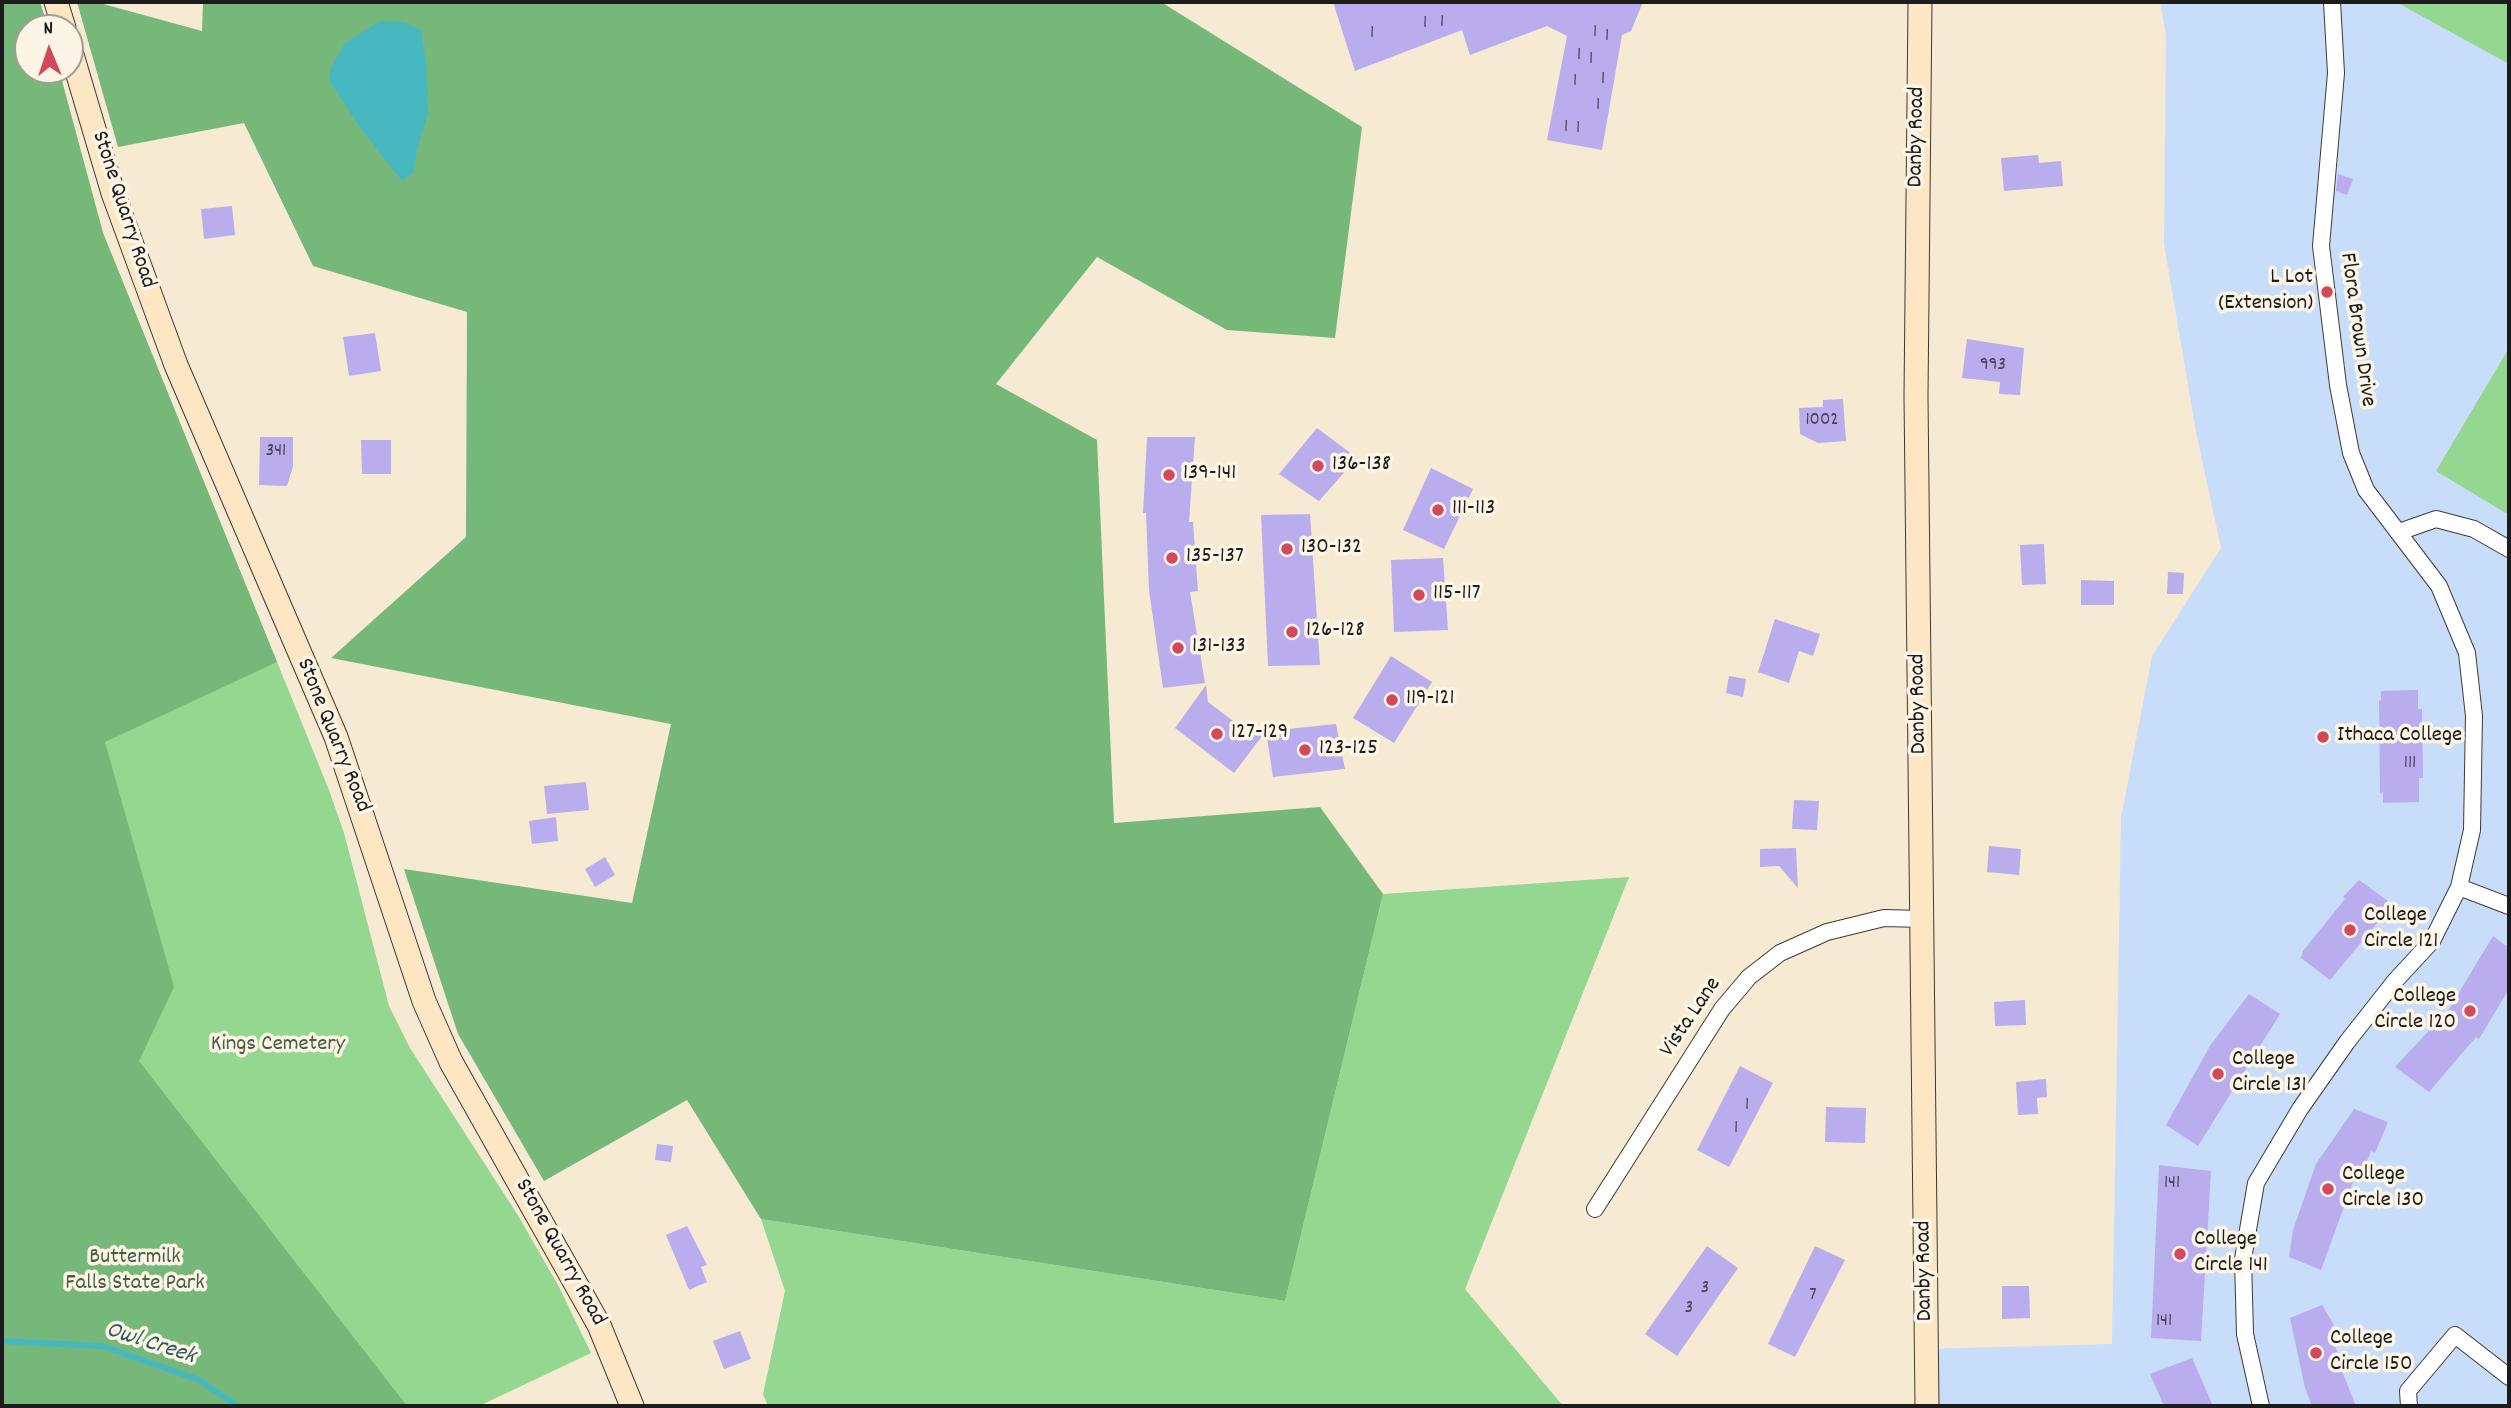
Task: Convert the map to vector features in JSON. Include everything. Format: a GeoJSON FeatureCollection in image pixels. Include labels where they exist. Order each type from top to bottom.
{"type":"FeatureCollection","features":[{"type":"Feature","properties":{"kind":"street","name":"Danby Road"},"geometry":{"type":"LineString","coordinates":[[1920,2],[1916,396],[1927,1406]]}},
{"type":"Feature","properties":{"kind":"street","name":"Flora Brown Drive"},"geometry":{"type":"LineString","coordinates":[[2261,1406],[2245,1334],[2243,1259],[2256,1183],[2300,1109],[2347,1042],[2395,981],[2432,941],[2459,887],[2472,830],[2473,716],[2467,653],[2439,586],[2366,490],[2351,453],[2338,385],[2321,246],[2336,73],[2332,2]]}},
{"type":"Feature","properties":{"kind":"street","name":"Stone Quarry Road"},"geometry":{"type":"LineString","coordinates":[[81,84],[113,193],[171,352],[241,522],[336,737],[424,1001],[451,1062],[529,1195],[599,1325],[632,1406]]}},
{"type":"Feature","properties":{"kind":"street"},"geometry":{"type":"LineString","coordinates":[[2399,532],[2436,519],[2473,529],[2509,549]]}},
{"type":"Feature","properties":{"kind":"street"},"geometry":{"type":"LineString","coordinates":[[2459,887],[2509,906]]}},
{"type":"Feature","properties":{"kind":"street","name":"Vista Lane"},"geometry":{"type":"LineString","coordinates":[[1595,1209],[1722,1009],[1749,977],[1780,953],[1827,932],[1884,918],[1923,919]]}},
{"type":"Feature","properties":{"kind":"street"},"geometry":{"type":"LineString","coordinates":[[2409,1406],[2407,1391],[2455,1335],[2509,1377]]}},
{"type":"Feature","properties":{"kind":"shaded area","name":"Ithaca College"},"geometry":{"type":"Polygon","coordinates":[[[2160,2],[2509,2],[2509,1406],[1927,1406],[1927,1349],[2112,1344],[2121,818],[2152,656],[2221,548],[2196,432],[2164,244],[2166,35],[2160,2]]]}},
{"type":"Feature","properties":{"kind":"green space","name":"Buttermilk Falls State Park"},"geometry":{"type":"Polygon","coordinates":[[[2,2],[40,2],[44,14],[14,14],[14,84],[63,84],[103,233],[329,790],[344,833],[389,1006],[410,1048],[519,1217],[559,1287],[591,1353],[479,1406],[2,1406],[2,2]]]}},
{"type":"Feature","properties":{"kind":"green space","name":"Buttermilk Falls State Park"},"geometry":{"type":"Polygon","coordinates":[[[2,2],[40,2],[44,14],[14,14],[14,84],[63,84],[103,233],[277,662],[105,742],[174,987],[139,1061],[407,1406],[2,1406],[2,2]]]}},
{"type":"Feature","properties":{"kind":"green space"},"geometry":{"type":"Polygon","coordinates":[[[77,2],[96,2],[202,31],[203,2],[1161,2],[1362,127],[1335,338],[1227,330],[1097,257],[996,384],[1097,440],[1114,823],[1320,807],[1383,894],[1285,1301],[761,1219],[687,1100],[544,1181],[458,1034],[404,869],[632,903],[671,724],[331,658],[466,537],[467,312],[313,266],[244,123],[118,147],[84,27],[84,14],[80,14],[77,2]]]}},
{"type":"Feature","properties":{"kind":"green space"},"geometry":{"type":"Polygon","coordinates":[[[2396,2],[2509,2],[2509,64],[2396,2]]]}},
{"type":"Feature","properties":{"kind":"green space"},"geometry":{"type":"Polygon","coordinates":[[[2509,348],[2509,515],[2436,471],[2509,348]]]}},
{"type":"Feature","properties":{"kind":"green space"},"geometry":{"type":"Polygon","coordinates":[[[1629,877],[1465,1289],[1563,1406],[768,1406],[763,1394],[785,1291],[761,1219],[1285,1301],[1383,894],[1629,877]]]}},
{"type":"Feature","properties":{"kind":"water"},"geometry":{"type":"Polygon","coordinates":[[[380,21],[403,22],[421,30],[426,61],[428,113],[417,149],[414,172],[402,181],[361,129],[329,80],[331,67],[345,43],[380,21]]]}},
{"type":"Feature","properties":{"kind":"building"},"geometry":{"type":"Polygon","coordinates":[[[1333,2],[1643,2],[1631,31],[1622,35],[1602,150],[1547,140],[1567,36],[1547,26],[1470,55],[1462,30],[1355,71],[1333,2]]]}},
{"type":"Feature","properties":{"kind":"building"},"geometry":{"type":"Polygon","coordinates":[[[2038,155],[2039,163],[2061,161],[2063,186],[2004,191],[2001,158],[2038,155]]]}},
{"type":"Feature","properties":{"kind":"building"},"geometry":{"type":"Polygon","coordinates":[[[2338,174],[2353,179],[2347,195],[2336,191],[2338,174]]]}},
{"type":"Feature","properties":{"kind":"building"},"geometry":{"type":"Polygon","coordinates":[[[232,206],[235,235],[204,239],[201,209],[232,206]]]}},
{"type":"Feature","properties":{"kind":"building"},"geometry":{"type":"Polygon","coordinates":[[[375,333],[381,371],[349,376],[343,337],[375,333]]]}},
{"type":"Feature","properties":{"kind":"building"},"geometry":{"type":"Polygon","coordinates":[[[1967,339],[2024,348],[2020,395],[1999,394],[2000,382],[1962,378],[1967,339]]]}},
{"type":"Feature","properties":{"kind":"building"},"geometry":{"type":"Polygon","coordinates":[[[1843,399],[1846,441],[1818,443],[1800,434],[1799,408],[1823,407],[1823,400],[1843,399]]]}},
{"type":"Feature","properties":{"kind":"building","name":"136-138"},"geometry":{"type":"Polygon","coordinates":[[[1317,428],[1357,458],[1319,501],[1279,474],[1317,428]]]}},
{"type":"Feature","properties":{"kind":"building"},"geometry":{"type":"Polygon","coordinates":[[[260,437],[293,437],[293,466],[287,486],[259,485],[260,437]]]}},
{"type":"Feature","properties":{"kind":"building"},"geometry":{"type":"Polygon","coordinates":[[[1147,437],[1195,437],[1189,522],[1193,522],[1198,591],[1190,592],[1205,683],[1163,688],[1149,590],[1146,513],[1143,513],[1147,437]]]}},
{"type":"Feature","properties":{"kind":"building"},"geometry":{"type":"Polygon","coordinates":[[[361,440],[391,440],[391,474],[362,474],[361,440]]]}},
{"type":"Feature","properties":{"kind":"building","name":"111-113"},"geometry":{"type":"Polygon","coordinates":[[[1431,468],[1473,489],[1444,549],[1403,530],[1431,468]]]}},
{"type":"Feature","properties":{"kind":"building"},"geometry":{"type":"Polygon","coordinates":[[[1310,514],[1320,665],[1268,666],[1261,515],[1310,514]]]}},
{"type":"Feature","properties":{"kind":"building"},"geometry":{"type":"Polygon","coordinates":[[[2044,544],[2046,584],[2022,585],[2020,545],[2044,544]]]}},
{"type":"Feature","properties":{"kind":"building","name":"115-117"},"geometry":{"type":"Polygon","coordinates":[[[1443,558],[1448,630],[1394,632],[1391,560],[1443,558]]]}},
{"type":"Feature","properties":{"kind":"building"},"geometry":{"type":"Polygon","coordinates":[[[2168,572],[2184,573],[2183,594],[2167,594],[2168,572]]]}},
{"type":"Feature","properties":{"kind":"building"},"geometry":{"type":"Polygon","coordinates":[[[2081,580],[2114,581],[2114,605],[2081,605],[2081,580]]]}},
{"type":"Feature","properties":{"kind":"building"},"geometry":{"type":"Polygon","coordinates":[[[1775,619],[1820,634],[1813,656],[1799,651],[1789,683],[1758,672],[1775,619]]]}},
{"type":"Feature","properties":{"kind":"building","name":"119-121"},"geometry":{"type":"Polygon","coordinates":[[[1391,656],[1432,682],[1394,743],[1353,718],[1391,656]]]}},
{"type":"Feature","properties":{"kind":"building"},"geometry":{"type":"Polygon","coordinates":[[[1729,676],[1746,679],[1743,697],[1726,693],[1729,676]]]}},
{"type":"Feature","properties":{"kind":"building","name":"127-129"},"geometry":{"type":"Polygon","coordinates":[[[1206,685],[1208,702],[1249,733],[1266,731],[1234,773],[1175,728],[1206,685]]]}},
{"type":"Feature","properties":{"kind":"building"},"geometry":{"type":"Polygon","coordinates":[[[2418,690],[2418,709],[2422,709],[2423,778],[2419,778],[2419,802],[2383,803],[2383,792],[2380,793],[2381,691],[2418,690]]]}},
{"type":"Feature","properties":{"kind":"building","name":"123-125"},"geometry":{"type":"Polygon","coordinates":[[[1336,724],[1345,769],[1273,777],[1266,731],[1336,724]]]}},
{"type":"Feature","properties":{"kind":"building"},"geometry":{"type":"Polygon","coordinates":[[[586,782],[589,810],[547,814],[544,786],[586,782]]]}},
{"type":"Feature","properties":{"kind":"building"},"geometry":{"type":"Polygon","coordinates":[[[1794,800],[1819,801],[1817,830],[1792,829],[1794,800]]]}},
{"type":"Feature","properties":{"kind":"building"},"geometry":{"type":"Polygon","coordinates":[[[556,817],[558,841],[532,844],[529,821],[556,817]]]}},
{"type":"Feature","properties":{"kind":"building"},"geometry":{"type":"Polygon","coordinates":[[[1989,846],[2021,849],[2019,875],[1987,872],[1989,846]]]}},
{"type":"Feature","properties":{"kind":"building"},"geometry":{"type":"Polygon","coordinates":[[[1796,848],[1798,888],[1779,866],[1760,867],[1760,849],[1796,848]]]}},
{"type":"Feature","properties":{"kind":"building"},"geometry":{"type":"Polygon","coordinates":[[[605,857],[615,875],[595,887],[585,869],[605,857]]]}},
{"type":"Feature","properties":{"kind":"building","name":"College Circle 121"},"geometry":{"type":"Polygon","coordinates":[[[2359,880],[2388,901],[2374,920],[2378,922],[2330,980],[2301,958],[2303,951],[2359,880]]]}},
{"type":"Feature","properties":{"kind":"building","name":"College Circle 120"},"geometry":{"type":"Polygon","coordinates":[[[2493,936],[2509,948],[2509,989],[2479,1039],[2476,1037],[2429,1092],[2395,1067],[2449,1009],[2493,936]]]}},
{"type":"Feature","properties":{"kind":"building","name":"College Circle 131"},"geometry":{"type":"Polygon","coordinates":[[[2249,994],[2280,1014],[2198,1146],[2166,1125],[2210,1046],[2249,994]]]}},
{"type":"Feature","properties":{"kind":"building"},"geometry":{"type":"Polygon","coordinates":[[[2025,1000],[2026,1025],[1995,1026],[1994,1002],[2025,1000]]]}},
{"type":"Feature","properties":{"kind":"building"},"geometry":{"type":"Polygon","coordinates":[[[1740,1066],[1773,1083],[1729,1167],[1697,1150],[1740,1066]]]}},
{"type":"Feature","properties":{"kind":"building"},"geometry":{"type":"Polygon","coordinates":[[[2046,1079],[2047,1097],[2037,1098],[2038,1114],[2018,1115],[2016,1082],[2046,1079]]]}},
{"type":"Feature","properties":{"kind":"building"},"geometry":{"type":"Polygon","coordinates":[[[1826,1107],[1866,1108],[1865,1143],[1825,1142],[1826,1107]]]}},
{"type":"Feature","properties":{"kind":"building","name":"College Circle 130"},"geometry":{"type":"Polygon","coordinates":[[[2354,1109],[2388,1122],[2375,1153],[2371,1151],[2362,1173],[2359,1172],[2354,1179],[2321,1270],[2289,1257],[2293,1230],[2316,1164],[2354,1109]]]}},
{"type":"Feature","properties":{"kind":"building"},"geometry":{"type":"Polygon","coordinates":[[[657,1144],[673,1146],[671,1162],[655,1160],[657,1144]]]}},
{"type":"Feature","properties":{"kind":"building","name":"College Circle 141"},"geometry":{"type":"Polygon","coordinates":[[[2159,1165],[2211,1171],[2201,1341],[2151,1338],[2159,1165]]]}},
{"type":"Feature","properties":{"kind":"building"},"geometry":{"type":"Polygon","coordinates":[[[687,1226],[707,1265],[701,1267],[707,1282],[689,1290],[666,1235],[687,1226]]]}},
{"type":"Feature","properties":{"kind":"building"},"geometry":{"type":"Polygon","coordinates":[[[1707,1246],[1738,1268],[1677,1356],[1645,1334],[1707,1246]]]}},
{"type":"Feature","properties":{"kind":"building"},"geometry":{"type":"Polygon","coordinates":[[[1815,1246],[1845,1260],[1795,1357],[1768,1344],[1815,1246]]]}},
{"type":"Feature","properties":{"kind":"building"},"geometry":{"type":"Polygon","coordinates":[[[2002,1286],[2029,1286],[2030,1318],[2002,1319],[2002,1286]]]}},
{"type":"Feature","properties":{"kind":"building","name":"College Circle 150"},"geometry":{"type":"Polygon","coordinates":[[[2322,1305],[2334,1325],[2331,1327],[2334,1336],[2331,1337],[2356,1406],[2312,1406],[2305,1388],[2290,1318],[2322,1305]]]}},
{"type":"Feature","properties":{"kind":"building"},"geometry":{"type":"Polygon","coordinates":[[[740,1331],[751,1359],[724,1369],[713,1341],[740,1331]]]}},
{"type":"Feature","properties":{"kind":"building"},"geometry":{"type":"Polygon","coordinates":[[[2192,1358],[2213,1406],[2164,1406],[2150,1374],[2192,1358]]]}},
{"type":"Feature","properties":{"kind":"waterway","name":"Owl Creek"},"geometry":{"type":"LineString","coordinates":[[2,1341],[103,1346],[199,1380],[238,1406]]}},
{"type":"Feature","properties":{"kind":"place","name":"L Lot (Extension)"},"geometry":{"type":"Point","coordinates":[2327,292]}},
{"type":"Feature","properties":{"kind":"place","name":"136-138"},"geometry":{"type":"Point","coordinates":[1318,466]}},
{"type":"Feature","properties":{"kind":"place","name":"139-141"},"geometry":{"type":"Point","coordinates":[1169,475]}},
{"type":"Feature","properties":{"kind":"place","name":"111-113"},"geometry":{"type":"Point","coordinates":[1438,510]}},
{"type":"Feature","properties":{"kind":"place","name":"130-132"},"geometry":{"type":"Point","coordinates":[1287,549]}},
{"type":"Feature","properties":{"kind":"place","name":"135-137"},"geometry":{"type":"Point","coordinates":[1172,558]}},
{"type":"Feature","properties":{"kind":"place","name":"115-117"},"geometry":{"type":"Point","coordinates":[1419,595]}},
{"type":"Feature","properties":{"kind":"place","name":"126-128"},"geometry":{"type":"Point","coordinates":[1292,632]}},
{"type":"Feature","properties":{"kind":"place","name":"131-133"},"geometry":{"type":"Point","coordinates":[1178,648]}},
{"type":"Feature","properties":{"kind":"place","name":"119-121"},"geometry":{"type":"Point","coordinates":[1392,700]}},
{"type":"Feature","properties":{"kind":"place","name":"127-129"},"geometry":{"type":"Point","coordinates":[1217,734]}},
{"type":"Feature","properties":{"kind":"place","name":"Ithaca College"},"geometry":{"type":"Point","coordinates":[2323,737]}},
{"type":"Feature","properties":{"kind":"place","name":"123-125"},"geometry":{"type":"Point","coordinates":[1305,750]}},
{"type":"Feature","properties":{"kind":"place","name":"College Circle 121"},"geometry":{"type":"Point","coordinates":[2350,930]}},
{"type":"Feature","properties":{"kind":"place","name":"College Circle 120"},"geometry":{"type":"Point","coordinates":[2470,1011]}},
{"type":"Feature","properties":{"kind":"place","name":"College Circle 131"},"geometry":{"type":"Point","coordinates":[2218,1074]}},
{"type":"Feature","properties":{"kind":"place","name":"College Circle 130"},"geometry":{"type":"Point","coordinates":[2328,1189]}},
{"type":"Feature","properties":{"kind":"place","name":"College Circle 141"},"geometry":{"type":"Point","coordinates":[2180,1254]}},
{"type":"Feature","properties":{"kind":"place","name":"College Circle 150"},"geometry":{"type":"Point","coordinates":[2316,1353]}},
{"type":"Feature","properties":{"kind":"park label","name":"Kings Cemetery"},"geometry":{"type":"Point","coordinates":[278,1046]}}]}
